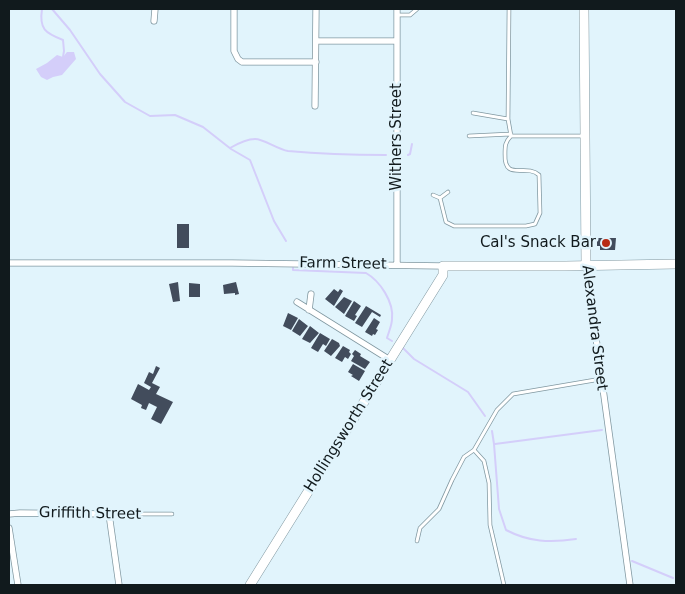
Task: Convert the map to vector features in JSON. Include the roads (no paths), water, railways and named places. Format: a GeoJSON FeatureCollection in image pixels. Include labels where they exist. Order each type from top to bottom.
{"type":"FeatureCollection","features":[{"type":"Feature","properties":{"kind":"street"},"geometry":{"type":"LineString","coordinates":[[154,21],[155,9]]}},
{"type":"Feature","properties":{"kind":"street"},"geometry":{"type":"LineString","coordinates":[[234,9],[234,51],[242,62],[316,62]]}},
{"type":"Feature","properties":{"kind":"street"},"geometry":{"type":"LineString","coordinates":[[315,106],[316,9]]}},
{"type":"Feature","properties":{"kind":"street","name":"Alexandra Street"},"geometry":{"type":"LineString","coordinates":[[584,9],[586,265],[630,585]]}},
{"type":"Feature","properties":{"kind":"street","name":"Withers Street"},"geometry":{"type":"LineString","coordinates":[[396,12],[398,264]]}},
{"type":"Feature","properties":{"kind":"street"},"geometry":{"type":"LineString","coordinates":[[316,41],[397,41]]}},
{"type":"Feature","properties":{"kind":"street","name":"Farm Street"},"geometry":{"type":"LineString","coordinates":[[9,263],[398,264],[443,266],[676,264]]}},
{"type":"Feature","properties":{"kind":"street","name":"Hollingsworth Street"},"geometry":{"type":"LineString","coordinates":[[250,585],[443,275],[443,266]]}},
{"type":"Feature","properties":{"kind":"street"},"geometry":{"type":"LineString","coordinates":[[309,310],[311,294]]}},
{"type":"Feature","properties":{"kind":"street"},"geometry":{"type":"LineString","coordinates":[[296,302],[390,360]]}},
{"type":"Feature","properties":{"kind":"street","name":"Griffith Street"},"geometry":{"type":"LineString","coordinates":[[9,514],[109,514]]}},
{"type":"Feature","properties":{"kind":"street"},"geometry":{"type":"LineString","coordinates":[[109,514],[119,585]]}},
{"type":"Feature","properties":{"kind":"street"},"geometry":{"type":"LineString","coordinates":[[9,528],[18,585]]}},
{"type":"Feature","properties":{"kind":"lane"},"geometry":{"type":"LineString","coordinates":[[396,12],[410,15],[417,9]]}},
{"type":"Feature","properties":{"kind":"lane"},"geometry":{"type":"LineString","coordinates":[[440,198],[446,222],[454,226],[526,226],[534,224],[538,219],[540,213],[539,175],[532,170],[512,170],[505,163],[505,145],[511,135],[508,119],[509,9]]}},
{"type":"Feature","properties":{"kind":"lane"},"geometry":{"type":"LineString","coordinates":[[473,113],[508,119]]}},
{"type":"Feature","properties":{"kind":"lane"},"geometry":{"type":"LineString","coordinates":[[468,136],[584,136]]}},
{"type":"Feature","properties":{"kind":"lane"},"geometry":{"type":"LineString","coordinates":[[440,198],[448,192]]}},
{"type":"Feature","properties":{"kind":"lane"},"geometry":{"type":"LineString","coordinates":[[433,195],[440,198]]}},
{"type":"Feature","properties":{"kind":"lane"},"geometry":{"type":"LineString","coordinates":[[417,541],[420,528],[439,509],[464,457],[474,450],[498,410],[512,394],[601,379]]}},
{"type":"Feature","properties":{"kind":"lane"},"geometry":{"type":"LineString","coordinates":[[474,450],[484,461],[490,483],[490,525],[504,585]]}},
{"type":"Feature","properties":{"kind":"lane","name":"Griffith Street"},"geometry":{"type":"LineString","coordinates":[[109,514],[172,514]]}},
{"type":"Feature","properties":{"kind":"waterway"},"geometry":{"type":"LineString","coordinates":[[42,9],[41,21],[45,29],[63,40],[63,57]]}},
{"type":"Feature","properties":{"kind":"waterway"},"geometry":{"type":"LineString","coordinates":[[52,9],[70,30],[100,74],[125,102],[150,116],[175,115],[203,127],[231,149],[250,160],[274,221],[286,241]]}},
{"type":"Feature","properties":{"kind":"waterway"},"geometry":{"type":"LineString","coordinates":[[230,148],[239,143],[255,139],[288,151],[386,155]]}},
{"type":"Feature","properties":{"kind":"waterway"},"geometry":{"type":"LineString","coordinates":[[408,155],[410,154],[412,144]]}},
{"type":"Feature","properties":{"kind":"waterway"},"geometry":{"type":"LineString","coordinates":[[293,268],[293,270],[366,273],[381,287],[391,306],[392,321],[387,338],[392,341]]}},
{"type":"Feature","properties":{"kind":"waterway"},"geometry":{"type":"LineString","coordinates":[[402,347],[414,359],[468,392],[485,416]]}},
{"type":"Feature","properties":{"kind":"waterway"},"geometry":{"type":"LineString","coordinates":[[495,444],[602,430]]}},
{"type":"Feature","properties":{"kind":"waterway"},"geometry":{"type":"LineString","coordinates":[[492,431],[499,509],[506,530],[531,539],[557,541],[576,539]]}},
{"type":"Feature","properties":{"kind":"waterway"},"geometry":{"type":"LineString","coordinates":[[632,561],[673,578]]}},
{"type":"Feature","properties":{"kind":"place","name":"Cal's Snack Bar"},"geometry":{"type":"Point","coordinates":[606,243]}}]}
